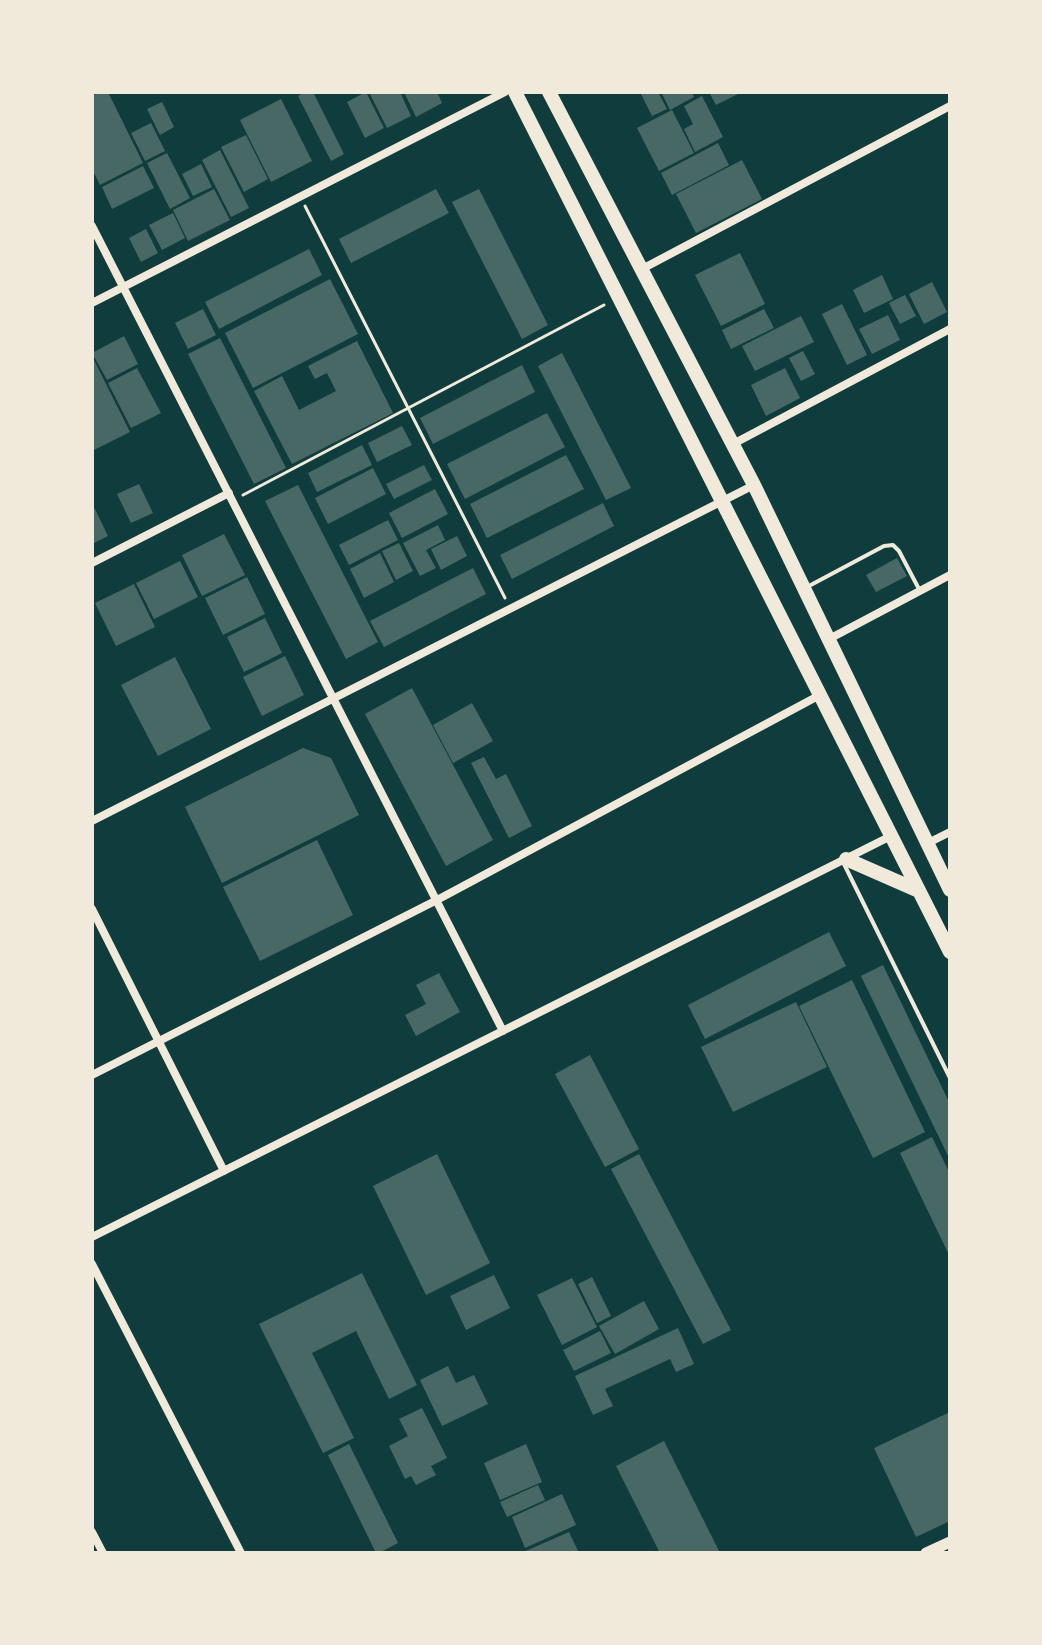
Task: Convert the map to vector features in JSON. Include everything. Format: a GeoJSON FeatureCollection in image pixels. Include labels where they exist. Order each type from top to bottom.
{"type":"FeatureCollection","features":[{"type":"Feature","properties":{"kind":"highway"},"geometry":{"type":"LineString","coordinates":[[515,92],[950,952]]}},
{"type":"Feature","properties":{"kind":"highway"},"geometry":{"type":"LineString","coordinates":[[549,92],[754,485],[950,890]]}},
{"type":"Feature","properties":{"kind":"highway"},"geometry":{"type":"LineString","coordinates":[[844,860],[920,892]]}},
{"type":"Feature","properties":{"kind":"street"},"geometry":{"type":"LineString","coordinates":[[92,303],[505,92]]}},
{"type":"Feature","properties":{"kind":"street"},"geometry":{"type":"LineString","coordinates":[[642,269],[950,106]]}},
{"type":"Feature","properties":{"kind":"street"},"geometry":{"type":"LineString","coordinates":[[92,226],[503,1031]]}},
{"type":"Feature","properties":{"kind":"street"},"geometry":{"type":"LineString","coordinates":[[733,444],[950,329]]}},
{"type":"Feature","properties":{"kind":"street"},"geometry":{"type":"LineString","coordinates":[[92,821],[754,485]]}},
{"type":"Feature","properties":{"kind":"street"},"geometry":{"type":"LineString","coordinates":[[92,563],[230,497]]}},
{"type":"Feature","properties":{"kind":"street"},"geometry":{"type":"LineString","coordinates":[[829,639],[950,575]]}},
{"type":"Feature","properties":{"kind":"street"},"geometry":{"type":"LineString","coordinates":[[92,1075],[437,900],[820,695]]}},
{"type":"Feature","properties":{"kind":"street"},"geometry":{"type":"LineString","coordinates":[[928,843],[950,832]]}},
{"type":"Feature","properties":{"kind":"street"},"geometry":{"type":"LineString","coordinates":[[92,1237],[891,836]]}},
{"type":"Feature","properties":{"kind":"street"},"geometry":{"type":"LineString","coordinates":[[92,909],[224,1171]]}},
{"type":"Feature","properties":{"kind":"street"},"geometry":{"type":"LineString","coordinates":[[92,1264],[241,1553]]}},
{"type":"Feature","properties":{"kind":"street"},"geometry":{"type":"LineString","coordinates":[[92,1532],[103,1553]]}},
{"type":"Feature","properties":{"kind":"street"},"geometry":{"type":"LineString","coordinates":[[926,1553],[950,1542]]}},
{"type":"Feature","properties":{"kind":"lane"},"geometry":{"type":"LineString","coordinates":[[805,588],[884,546],[893,545],[920,591]]}},
{"type":"Feature","properties":{"kind":"lane"},"geometry":{"type":"LineString","coordinates":[[844,860],[950,1078]]}},
{"type":"Feature","properties":{"kind":"path"},"geometry":{"type":"LineString","coordinates":[[300,197],[510,609]]}},
{"type":"Feature","properties":{"kind":"path"},"geometry":{"type":"LineString","coordinates":[[230,497],[619,297]]}},
{"type":"Feature","properties":{"kind":"building"},"geometry":{"type":"Polygon","coordinates":[[[108,92],[143,163],[100,185],[92,169],[92,96],[108,92]]]}},
{"type":"Feature","properties":{"kind":"building"},"geometry":{"type":"Polygon","coordinates":[[[313,92],[344,154],[331,161],[298,96],[313,92]]]}},
{"type":"Feature","properties":{"kind":"building"},"geometry":{"type":"Polygon","coordinates":[[[366,92],[384,128],[365,138],[347,102],[366,92]]]}},
{"type":"Feature","properties":{"kind":"building"},"geometry":{"type":"Polygon","coordinates":[[[369,92],[400,92],[411,116],[387,128],[369,92]]]}},
{"type":"Feature","properties":{"kind":"building"},"geometry":{"type":"Polygon","coordinates":[[[404,92],[437,92],[442,103],[416,117],[404,92]]]}},
{"type":"Feature","properties":{"kind":"building"},"geometry":{"type":"Polygon","coordinates":[[[640,92],[658,92],[667,109],[652,116],[640,92]]]}},
{"type":"Feature","properties":{"kind":"building"},"geometry":{"type":"Polygon","coordinates":[[[661,92],[692,92],[694,97],[670,110],[661,92]]]}},
{"type":"Feature","properties":{"kind":"building"},"geometry":{"type":"Polygon","coordinates":[[[709,92],[742,92],[716,105],[709,92]]]}},
{"type":"Feature","properties":{"kind":"building"},"geometry":{"type":"Polygon","coordinates":[[[702,96],[723,137],[695,152],[684,129],[693,124],[684,106],[702,96]]]}},
{"type":"Feature","properties":{"kind":"building"},"geometry":{"type":"Polygon","coordinates":[[[281,99],[312,161],[271,182],[240,120],[281,99]]]}},
{"type":"Feature","properties":{"kind":"building"},"geometry":{"type":"Polygon","coordinates":[[[162,102],[174,127],[160,135],[147,109],[162,102]]]}},
{"type":"Feature","properties":{"kind":"building"},"geometry":{"type":"Polygon","coordinates":[[[672,110],[694,153],[659,171],[637,128],[672,110]]]}},
{"type":"Feature","properties":{"kind":"building"},"geometry":{"type":"Polygon","coordinates":[[[151,123],[165,151],[145,161],[131,133],[151,123]]]}},
{"type":"Feature","properties":{"kind":"building"},"geometry":{"type":"Polygon","coordinates":[[[246,135],[268,179],[244,192],[221,147],[246,135]]]}},
{"type":"Feature","properties":{"kind":"building"},"geometry":{"type":"Polygon","coordinates":[[[718,143],[729,165],[672,195],[661,173],[718,143]]]}},
{"type":"Feature","properties":{"kind":"building"},"geometry":{"type":"Polygon","coordinates":[[[220,150],[249,208],[231,217],[202,160],[220,150]]]}},
{"type":"Feature","properties":{"kind":"building"},"geometry":{"type":"Polygon","coordinates":[[[167,153],[190,198],[170,209],[147,163],[167,153]]]}},
{"type":"Feature","properties":{"kind":"building"},"geometry":{"type":"Polygon","coordinates":[[[742,160],[762,199],[696,233],[676,194],[742,160]]]}},
{"type":"Feature","properties":{"kind":"building"},"geometry":{"type":"Polygon","coordinates":[[[201,164],[212,187],[193,196],[182,174],[201,164]]]}},
{"type":"Feature","properties":{"kind":"building"},"geometry":{"type":"Polygon","coordinates":[[[143,166],[154,188],[112,209],[102,187],[143,166]]]}},
{"type":"Feature","properties":{"kind":"building"},"geometry":{"type":"Polygon","coordinates":[[[214,189],[230,220],[188,241],[173,210],[214,189]]]}},
{"type":"Feature","properties":{"kind":"building"},"geometry":{"type":"Polygon","coordinates":[[[436,189],[449,213],[351,263],[339,239],[436,189]]]}},
{"type":"Feature","properties":{"kind":"building"},"geometry":{"type":"Polygon","coordinates":[[[479,189],[548,325],[522,339],[452,202],[479,189]]]}},
{"type":"Feature","properties":{"kind":"building"},"geometry":{"type":"Polygon","coordinates":[[[173,213],[185,238],[162,250],[149,225],[173,213]]]}},
{"type":"Feature","properties":{"kind":"building"},"geometry":{"type":"Polygon","coordinates":[[[146,229],[158,253],[141,262],[129,238],[146,229]]]}},
{"type":"Feature","properties":{"kind":"building"},"geometry":{"type":"Polygon","coordinates":[[[309,249],[322,275],[219,329],[205,302],[309,249]]]}},
{"type":"Feature","properties":{"kind":"building"},"geometry":{"type":"Polygon","coordinates":[[[740,253],[765,304],[721,326],[695,275],[740,253]]]}},
{"type":"Feature","properties":{"kind":"building"},"geometry":{"type":"Polygon","coordinates":[[[882,275],[893,299],[864,313],[853,290],[882,275]]]}},
{"type":"Feature","properties":{"kind":"building"},"geometry":{"type":"Polygon","coordinates":[[[330,279],[358,334],[253,388],[225,333],[330,279]]]}},
{"type":"Feature","properties":{"kind":"building"},"geometry":{"type":"Polygon","coordinates":[[[932,282],[947,312],[924,324],[909,294],[932,282]]]}},
{"type":"Feature","properties":{"kind":"building"},"geometry":{"type":"Polygon","coordinates":[[[905,295],[916,316],[900,324],[889,303],[905,295]]]}},
{"type":"Feature","properties":{"kind":"building"},"geometry":{"type":"Polygon","coordinates":[[[842,304],[867,355],[847,365],[822,314],[842,304]]]}},
{"type":"Feature","properties":{"kind":"building"},"geometry":{"type":"Polygon","coordinates":[[[203,309],[216,335],[188,349],[175,323],[203,309]]]}},
{"type":"Feature","properties":{"kind":"building"},"geometry":{"type":"Polygon","coordinates":[[[764,309],[774,328],[731,349],[722,330],[764,309]]]}},
{"type":"Feature","properties":{"kind":"building"},"geometry":{"type":"Polygon","coordinates":[[[888,315],[900,340],[872,354],[859,329],[888,315]]]}},
{"type":"Feature","properties":{"kind":"building"},"geometry":{"type":"Polygon","coordinates":[[[801,316],[814,342],[755,371],[742,346],[801,316]]]}},
{"type":"Feature","properties":{"kind":"building"},"geometry":{"type":"Polygon","coordinates":[[[124,336],[138,364],[107,380],[92,353],[124,336]]]}},
{"type":"Feature","properties":{"kind":"building"},"geometry":{"type":"Polygon","coordinates":[[[220,338],[286,468],[254,484],[188,354],[220,338]]]}},
{"type":"Feature","properties":{"kind":"building"},"geometry":{"type":"Polygon","coordinates":[[[357,341],[393,413],[292,464],[254,391],[282,376],[299,410],[336,391],[327,373],[315,379],[308,366],[357,341]]]}},
{"type":"Feature","properties":{"kind":"building"},"geometry":{"type":"Polygon","coordinates":[[[803,351],[815,374],[801,381],[789,358],[803,351]]]}},
{"type":"Feature","properties":{"kind":"building"},"geometry":{"type":"Polygon","coordinates":[[[562,353],[631,488],[606,500],[538,366],[562,353]]]}},
{"type":"Feature","properties":{"kind":"building"},"geometry":{"type":"Polygon","coordinates":[[[92,356],[130,432],[92,451],[92,356]]]}},
{"type":"Feature","properties":{"kind":"building"},"geometry":{"type":"Polygon","coordinates":[[[522,365],[535,392],[433,444],[420,418],[522,365]]]}},
{"type":"Feature","properties":{"kind":"building"},"geometry":{"type":"Polygon","coordinates":[[[137,368],[161,413],[131,428],[108,383],[137,368]]]}},
{"type":"Feature","properties":{"kind":"building"},"geometry":{"type":"Polygon","coordinates":[[[785,368],[800,398],[766,416],[751,385],[785,368]]]}},
{"type":"Feature","properties":{"kind":"building"},"geometry":{"type":"Polygon","coordinates":[[[547,413],[565,447],[465,499],[447,464],[547,413]]]}},
{"type":"Feature","properties":{"kind":"building"},"geometry":{"type":"Polygon","coordinates":[[[402,426],[412,445],[377,462],[368,443],[402,426]]]}},
{"type":"Feature","properties":{"kind":"building"},"geometry":{"type":"Polygon","coordinates":[[[362,445],[372,465],[317,492],[308,473],[362,445]]]}},
{"type":"Feature","properties":{"kind":"building"},"geometry":{"type":"Polygon","coordinates":[[[566,455],[584,489],[487,538],[470,504],[566,455]]]}},
{"type":"Feature","properties":{"kind":"building"},"geometry":{"type":"Polygon","coordinates":[[[424,465],[432,480],[394,499],[386,484],[424,465]]]}},
{"type":"Feature","properties":{"kind":"building"},"geometry":{"type":"Polygon","coordinates":[[[373,468],[386,494],[328,524],[315,498],[373,468]]]}},
{"type":"Feature","properties":{"kind":"building"},"geometry":{"type":"Polygon","coordinates":[[[139,484],[153,513],[131,523],[117,494],[139,484]]]}},
{"type":"Feature","properties":{"kind":"building"},"geometry":{"type":"Polygon","coordinates":[[[298,485],[378,642],[346,659],[265,501],[298,485]]]}},
{"type":"Feature","properties":{"kind":"building"},"geometry":{"type":"Polygon","coordinates":[[[435,489],[448,514],[402,538],[389,513],[435,489]]]}},
{"type":"Feature","properties":{"kind":"building"},"geometry":{"type":"Polygon","coordinates":[[[92,503],[108,536],[92,544],[92,503]]]}},
{"type":"Feature","properties":{"kind":"building"},"geometry":{"type":"Polygon","coordinates":[[[603,503],[614,526],[512,579],[500,555],[603,503]]]}},
{"type":"Feature","properties":{"kind":"building"},"geometry":{"type":"Polygon","coordinates":[[[388,520],[398,540],[349,565],[339,545],[388,520]]]}},
{"type":"Feature","properties":{"kind":"building"},"geometry":{"type":"Polygon","coordinates":[[[438,525],[445,540],[426,550],[436,568],[420,576],[403,543],[438,525]]]}},
{"type":"Feature","properties":{"kind":"building"},"geometry":{"type":"Polygon","coordinates":[[[224,534],[245,575],[202,596],[182,555],[224,534]]]}},
{"type":"Feature","properties":{"kind":"building"},"geometry":{"type":"Polygon","coordinates":[[[457,536],[467,556],[441,570],[431,549],[457,536]]]}},
{"type":"Feature","properties":{"kind":"building"},"geometry":{"type":"Polygon","coordinates":[[[399,543],[413,571],[396,580],[382,551],[399,543]]]}},
{"type":"Feature","properties":{"kind":"building"},"geometry":{"type":"Polygon","coordinates":[[[380,553],[394,582],[364,598],[350,569],[380,553]]]}},
{"type":"Feature","properties":{"kind":"building"},"geometry":{"type":"Polygon","coordinates":[[[897,558],[907,576],[876,592],[866,575],[897,558]]]}},
{"type":"Feature","properties":{"kind":"building"},"geometry":{"type":"Polygon","coordinates":[[[180,561],[198,597],[154,619],[136,583],[180,561]]]}},
{"type":"Feature","properties":{"kind":"building"},"geometry":{"type":"Polygon","coordinates":[[[473,568],[486,594],[384,647],[370,621],[473,568]]]}},
{"type":"Feature","properties":{"kind":"building"},"geometry":{"type":"Polygon","coordinates":[[[247,577],[265,614],[223,635],[205,598],[247,577]]]}},
{"type":"Feature","properties":{"kind":"building"},"geometry":{"type":"Polygon","coordinates":[[[134,584],[155,627],[116,646],[95,603],[134,584]]]}},
{"type":"Feature","properties":{"kind":"building"},"geometry":{"type":"Polygon","coordinates":[[[265,618],[282,653],[244,672],[227,637],[265,618]]]}},
{"type":"Feature","properties":{"kind":"building"},"geometry":{"type":"Polygon","coordinates":[[[285,656],[304,695],[262,716],[243,677],[285,656]]]}},
{"type":"Feature","properties":{"kind":"building"},"geometry":{"type":"Polygon","coordinates":[[[175,657],[211,729],[158,756],[121,685],[175,657]]]}},
{"type":"Feature","properties":{"kind":"building"},"geometry":{"type":"Polygon","coordinates":[[[412,688],[493,840],[446,866],[365,714],[412,688]]]}},
{"type":"Feature","properties":{"kind":"building"},"geometry":{"type":"Polygon","coordinates":[[[472,703],[493,741],[453,763],[433,725],[472,703]]]}},
{"type":"Feature","properties":{"kind":"building"},"geometry":{"type":"Polygon","coordinates":[[[303,748],[331,758],[359,815],[222,883],[185,807],[303,748]]]}},
{"type":"Feature","properties":{"kind":"building"},"geometry":{"type":"Polygon","coordinates":[[[484,757],[496,779],[506,774],[532,826],[509,838],[471,763],[484,757]]]}},
{"type":"Feature","properties":{"kind":"building"},"geometry":{"type":"Polygon","coordinates":[[[317,840],[353,915],[260,961],[223,887],[317,840]]]}},
{"type":"Feature","properties":{"kind":"building"},"geometry":{"type":"Polygon","coordinates":[[[829,932],[846,966],[705,1039],[688,1005],[829,932]]]}},
{"type":"Feature","properties":{"kind":"building"},"geometry":{"type":"Polygon","coordinates":[[[883,965],[950,1104],[950,1160],[861,976],[883,965]]]}},
{"type":"Feature","properties":{"kind":"building"},"geometry":{"type":"Polygon","coordinates":[[[439,973],[460,1012],[416,1036],[405,1015],[426,1004],[416,985],[439,973]]]}},
{"type":"Feature","properties":{"kind":"building"},"geometry":{"type":"Polygon","coordinates":[[[852,980],[925,1132],[873,1158],[799,1006],[852,980]]]}},
{"type":"Feature","properties":{"kind":"building"},"geometry":{"type":"Polygon","coordinates":[[[796,1002],[827,1067],[733,1112],[701,1047],[796,1002]]]}},
{"type":"Feature","properties":{"kind":"building"},"geometry":{"type":"Polygon","coordinates":[[[590,1055],[639,1149],[605,1167],[555,1074],[590,1055]]]}},
{"type":"Feature","properties":{"kind":"building"},"geometry":{"type":"Polygon","coordinates":[[[932,1137],[950,1174],[950,1257],[900,1153],[932,1137]]]}},
{"type":"Feature","properties":{"kind":"building"},"geometry":{"type":"Polygon","coordinates":[[[437,1154],[490,1263],[426,1295],[373,1186],[437,1154]]]}},
{"type":"Feature","properties":{"kind":"building"},"geometry":{"type":"Polygon","coordinates":[[[639,1154],[731,1330],[703,1344],[611,1169],[639,1154]]]}},
{"type":"Feature","properties":{"kind":"building"},"geometry":{"type":"Polygon","coordinates":[[[362,1273],[417,1385],[389,1399],[356,1331],[312,1353],[354,1438],[323,1453],[259,1324],[362,1273]]]}},
{"type":"Feature","properties":{"kind":"building"},"geometry":{"type":"Polygon","coordinates":[[[494,1275],[510,1308],[466,1330],[450,1296],[494,1275]]]}},
{"type":"Feature","properties":{"kind":"building"},"geometry":{"type":"Polygon","coordinates":[[[592,1277],[611,1316],[597,1323],[578,1284],[592,1277]]]}},
{"type":"Feature","properties":{"kind":"building"},"geometry":{"type":"Polygon","coordinates":[[[572,1278],[597,1327],[562,1345],[537,1295],[572,1278]]]}},
{"type":"Feature","properties":{"kind":"building"},"geometry":{"type":"Polygon","coordinates":[[[644,1301],[659,1329],[615,1354],[599,1326],[644,1301]]]}},
{"type":"Feature","properties":{"kind":"building"},"geometry":{"type":"Polygon","coordinates":[[[678,1328],[694,1364],[676,1372],[670,1359],[605,1389],[613,1406],[593,1415],[575,1376],[678,1328]]]}},
{"type":"Feature","properties":{"kind":"building"},"geometry":{"type":"Polygon","coordinates":[[[600,1331],[611,1353],[574,1371],[563,1350],[600,1331]]]}},
{"type":"Feature","properties":{"kind":"building"},"geometry":{"type":"Polygon","coordinates":[[[448,1366],[456,1383],[474,1375],[488,1404],[442,1426],[420,1380],[448,1366]]]}},
{"type":"Feature","properties":{"kind":"building"},"geometry":{"type":"Polygon","coordinates":[[[422,1408],[447,1458],[431,1466],[436,1475],[416,1485],[411,1476],[405,1479],[389,1446],[408,1436],[399,1419],[422,1408]]]}},
{"type":"Feature","properties":{"kind":"building"},"geometry":{"type":"Polygon","coordinates":[[[950,1412],[950,1521],[916,1537],[874,1448],[950,1412]]]}},
{"type":"Feature","properties":{"kind":"building"},"geometry":{"type":"Polygon","coordinates":[[[664,1441],[720,1553],[660,1553],[616,1466],[664,1441]]]}},
{"type":"Feature","properties":{"kind":"building"},"geometry":{"type":"Polygon","coordinates":[[[349,1444],[398,1543],[379,1553],[376,1553],[328,1455],[349,1444]]]}},
{"type":"Feature","properties":{"kind":"building"},"geometry":{"type":"Polygon","coordinates":[[[526,1444],[542,1482],[500,1500],[484,1463],[526,1444]]]}},
{"type":"Feature","properties":{"kind":"building"},"geometry":{"type":"Polygon","coordinates":[[[538,1485],[545,1500],[507,1517],[500,1502],[538,1485]]]}},
{"type":"Feature","properties":{"kind":"building"},"geometry":{"type":"Polygon","coordinates":[[[562,1494],[576,1525],[525,1548],[512,1517],[562,1494]]]}},
{"type":"Feature","properties":{"kind":"building"},"geometry":{"type":"Polygon","coordinates":[[[569,1532],[579,1553],[521,1553],[569,1532]]]}}]}
